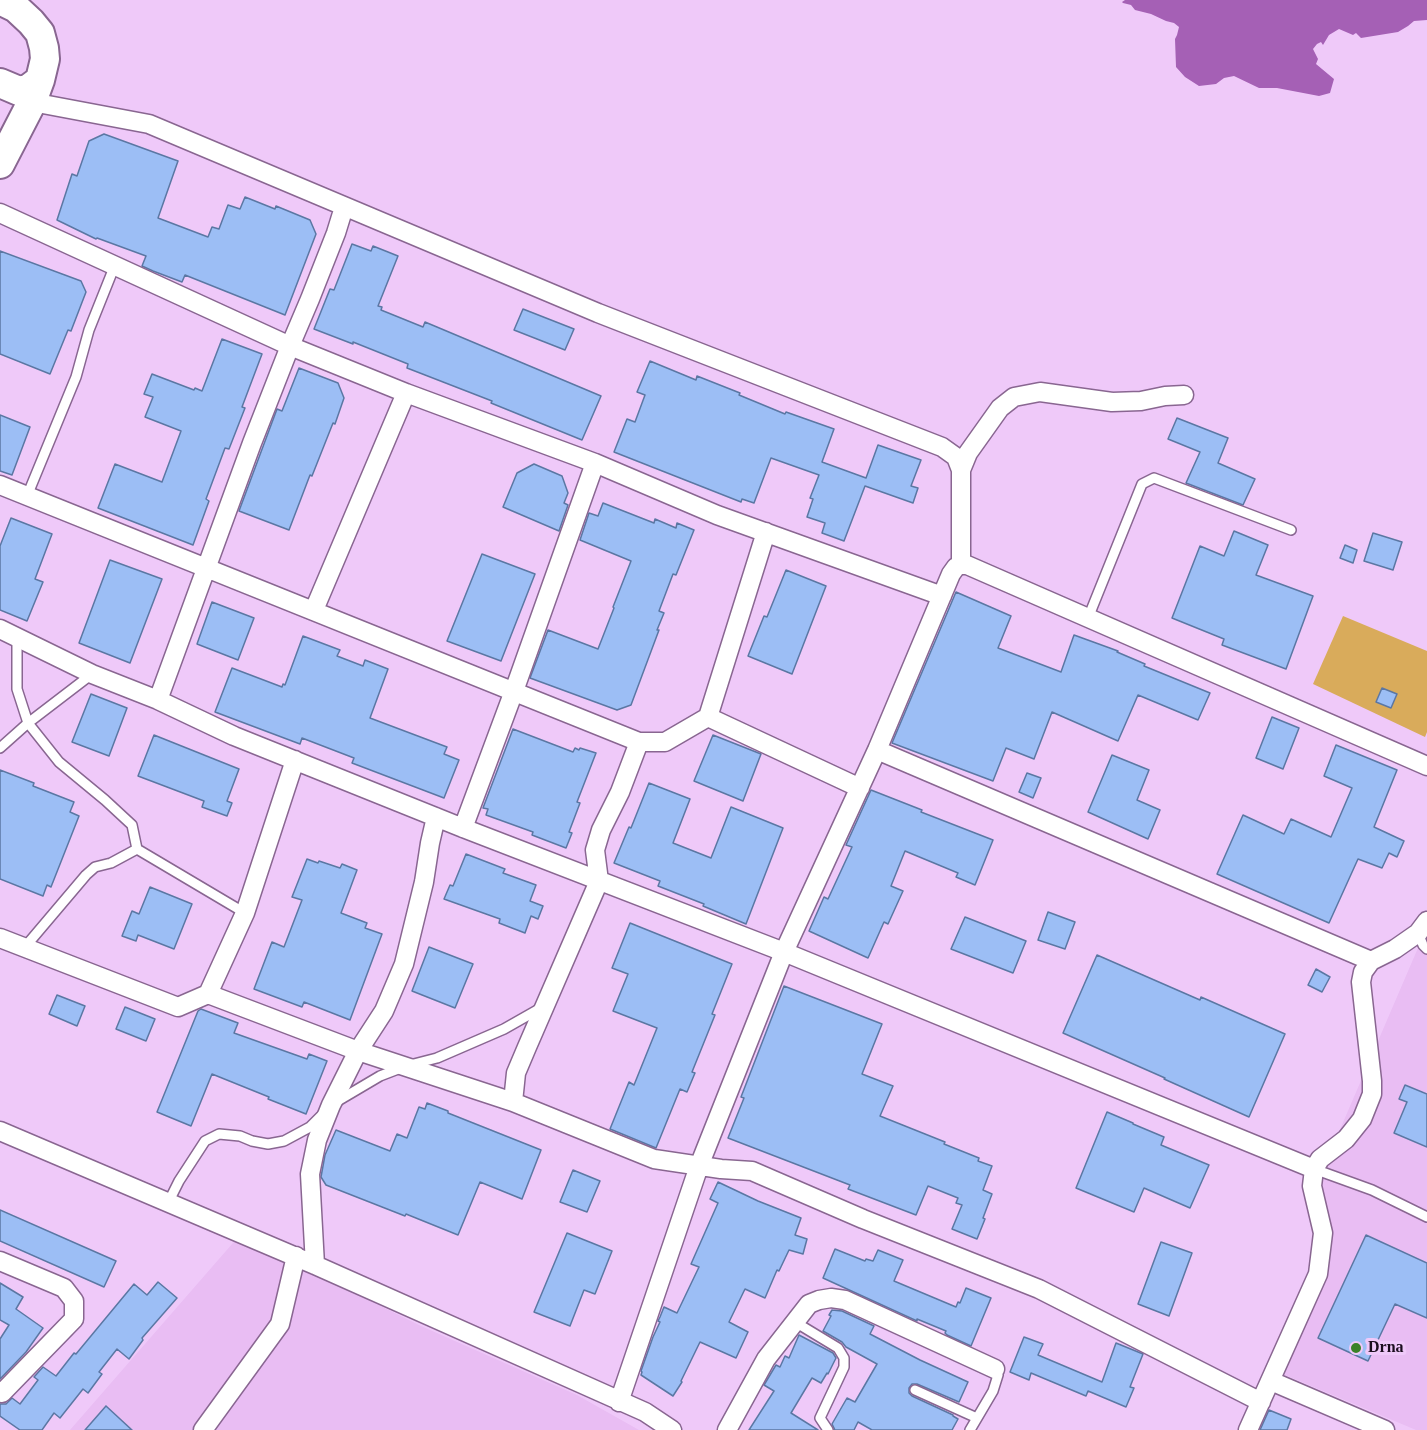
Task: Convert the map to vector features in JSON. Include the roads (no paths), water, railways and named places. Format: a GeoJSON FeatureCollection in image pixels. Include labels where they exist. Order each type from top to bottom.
{"type":"FeatureCollection","features":[{"type":"Feature","properties":{"kind":"main road"},"geometry":{"type":"LineString","coordinates":[[0,165],[36,91],[45,59],[40,33],[31,22],[5,10]]}},
{"type":"Feature","properties":{"kind":"main road"},"geometry":{"type":"LineString","coordinates":[[0,83],[19,91],[28,89],[36,91]]}},
{"type":"Feature","properties":{"kind":"street"},"geometry":{"type":"LineString","coordinates":[[36,91],[149,124],[619,322],[942,447],[956,457],[961,470],[961,565]]}},
{"type":"Feature","properties":{"kind":"street"},"geometry":{"type":"LineString","coordinates":[[158,700],[252,443],[315,288],[344,207]]}},
{"type":"Feature","properties":{"kind":"street"},"geometry":{"type":"LineString","coordinates":[[0,213],[290,346],[406,393],[595,463],[717,515],[942,596]]}},
{"type":"Feature","properties":{"kind":"street"},"geometry":{"type":"LineString","coordinates":[[961,470],[978,438],[1000,408],[1014,397],[1040,392],[1112,402],[1141,401],[1184,395]]}},
{"type":"Feature","properties":{"kind":"street"},"geometry":{"type":"LineString","coordinates":[[314,610],[406,393]]}},
{"type":"Feature","properties":{"kind":"street"},"geometry":{"type":"LineString","coordinates":[[463,828],[595,463]]}},
{"type":"Feature","properties":{"kind":"street"},"geometry":{"type":"LineString","coordinates":[[0,485],[639,742],[665,742],[708,717],[766,532]]}},
{"type":"Feature","properties":{"kind":"street"},"geometry":{"type":"LineString","coordinates":[[619,1401],[699,1166],[784,952],[878,750],[951,574],[956,567],[967,566],[1427,766]]}},
{"type":"Feature","properties":{"kind":"street"},"geometry":{"type":"LineString","coordinates":[[0,629],[92,674],[158,700],[234,736],[463,828],[784,952],[1314,1169]]}},
{"type":"Feature","properties":{"kind":"street"},"geometry":{"type":"LineString","coordinates":[[708,717],[860,788]]}},
{"type":"Feature","properties":{"kind":"street"},"geometry":{"type":"LineString","coordinates":[[513,1102],[516,1073],[599,881],[595,850],[601,830],[620,792],[639,742]]}},
{"type":"Feature","properties":{"kind":"street"},"geometry":{"type":"LineString","coordinates":[[878,750],[1371,961]]}},
{"type":"Feature","properties":{"kind":"street"},"geometry":{"type":"LineString","coordinates":[[0,938],[178,1007],[208,994],[245,913],[295,760]]}},
{"type":"Feature","properties":{"kind":"street"},"geometry":{"type":"LineString","coordinates":[[315,1265],[310,1174],[317,1140],[331,1105],[358,1051],[384,1011],[404,964],[424,882],[436,817]]}},
{"type":"Feature","properties":{"kind":"street"},"geometry":{"type":"LineString","coordinates":[[1248,1430],[1318,1274],[1323,1233],[1312,1186],[1314,1169],[1320,1159],[1346,1139],[1362,1119],[1372,1094],[1361,982],[1363,972],[1371,961],[1395,949],[1422,927]]}},
{"type":"Feature","properties":{"kind":"street"},"geometry":{"type":"LineString","coordinates":[[208,994],[358,1051],[513,1102],[654,1159],[752,1172],[1039,1289],[1261,1402]]}},
{"type":"Feature","properties":{"kind":"street"},"geometry":{"type":"LineString","coordinates":[[0,1131],[296,1256],[645,1412],[672,1430]]}},
{"type":"Feature","properties":{"kind":"street"},"geometry":{"type":"LineString","coordinates":[[203,1430],[280,1324],[296,1256]]}},
{"type":"Feature","properties":{"kind":"street"},"geometry":{"type":"LineString","coordinates":[[0,1261],[64,1288],[74,1301],[74,1319],[2,1393]]}},
{"type":"Feature","properties":{"kind":"street"},"geometry":{"type":"LineString","coordinates":[[727,1430],[766,1359],[809,1304],[819,1300],[831,1298],[845,1300],[994,1369]]}},
{"type":"Feature","properties":{"kind":"street"},"geometry":{"type":"LineString","coordinates":[[1271,1381],[1385,1430]]}},
{"type":"Feature","properties":{"kind":"lane"},"geometry":{"type":"LineString","coordinates":[[27,496],[76,377],[89,330],[115,265]]}},
{"type":"Feature","properties":{"kind":"lane"},"geometry":{"type":"LineString","coordinates":[[1088,618],[1142,484],[1154,478],[1291,530]]}},
{"type":"Feature","properties":{"kind":"lane"},"geometry":{"type":"LineString","coordinates":[[17,637],[17,688],[28,723],[59,762],[132,825],[137,849],[245,913]]}},
{"type":"Feature","properties":{"kind":"lane"},"geometry":{"type":"LineString","coordinates":[[0,748],[28,723],[92,674]]}},
{"type":"Feature","properties":{"kind":"lane"},"geometry":{"type":"LineString","coordinates":[[25,947],[95,867],[137,849]]}},
{"type":"Feature","properties":{"kind":"lane"},"geometry":{"type":"LineString","coordinates":[[1422,927],[1423,945],[1427,949]]}},
{"type":"Feature","properties":{"kind":"lane"},"geometry":{"type":"LineString","coordinates":[[168,1203],[205,1141],[219,1134],[240,1136],[268,1144],[284,1141],[310,1127],[331,1105],[380,1076],[437,1058],[468,1045],[546,1006]]}},
{"type":"Feature","properties":{"kind":"lane"},"geometry":{"type":"LineString","coordinates":[[1314,1169],[1372,1190],[1427,1217]]}},
{"type":"Feature","properties":{"kind":"lane"},"geometry":{"type":"LineString","coordinates":[[795,1322],[838,1348],[844,1358],[844,1367],[820,1418],[828,1430]]}},
{"type":"Feature","properties":{"kind":"lane"},"geometry":{"type":"LineString","coordinates":[[970,1430],[993,1391],[998,1375],[994,1369]]}},
{"type":"Feature","properties":{"kind":"lane"},"geometry":{"type":"LineString","coordinates":[[915,1390],[977,1418]]}},
{"type":"Feature","properties":{"kind":"place","name":"Drna"},"geometry":{"type":"Point","coordinates":[1356,1348]}}]}
